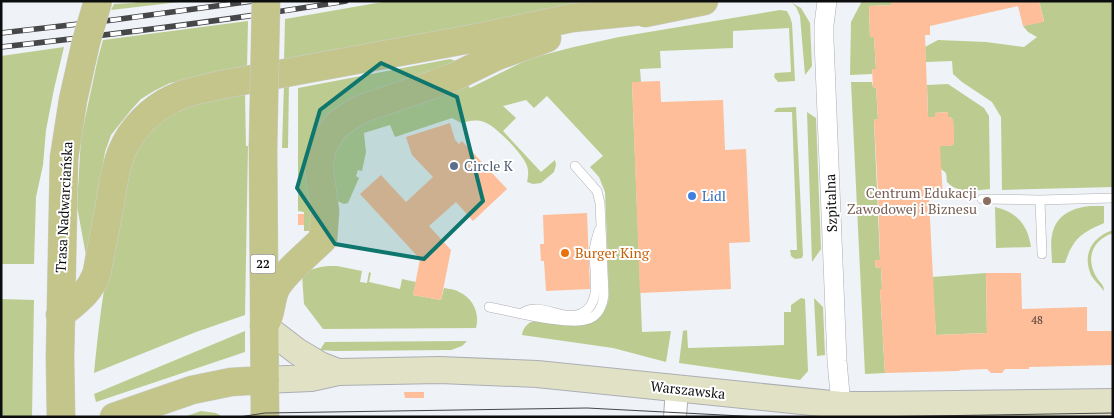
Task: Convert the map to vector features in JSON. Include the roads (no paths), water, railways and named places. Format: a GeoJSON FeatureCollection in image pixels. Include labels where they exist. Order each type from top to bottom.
{"type":"FeatureCollection","features":[{"type":"Feature","properties":{"kind":"main road","name":"Trasa Nadwarciańska"},"geometry":{"type":"LineString","coordinates":[[61,417],[60,315],[64,158],[86,42],[98,1]]}},
{"type":"Feature","properties":{"kind":"main road","name":"22"},"geometry":{"type":"LineString","coordinates":[[265,417],[263,148],[266,1]]}},
{"type":"Feature","properties":{"kind":"main road"},"geometry":{"type":"LineString","coordinates":[[338,372],[320,365],[298,352],[264,326],[267,321],[273,294],[279,282],[324,239],[325,211],[319,169],[320,158],[323,146],[338,124],[364,108],[435,84],[517,48],[560,34],[662,9],[704,1]]}},
{"type":"Feature","properties":{"kind":"main road"},"geometry":{"type":"LineString","coordinates":[[60,315],[89,290],[94,282],[121,152],[138,125],[159,106],[171,99],[220,85],[476,38],[572,18],[662,9]]}},
{"type":"Feature","properties":{"kind":"main road","name":"Warszawska"},"geometry":{"type":"LineString","coordinates":[[265,380],[311,378],[338,372],[440,370],[537,374],[841,405],[1113,402]]}},
{"type":"Feature","properties":{"kind":"main road"},"geometry":{"type":"LineString","coordinates":[[114,417],[192,390],[231,382],[265,380]]}},
{"type":"Feature","properties":{"kind":"street","name":"Szpitalna"},"geometry":{"type":"LineString","coordinates":[[827,1],[824,40],[837,361],[841,405]]}},
{"type":"Feature","properties":{"kind":"street"},"geometry":{"type":"LineString","coordinates":[[675,417],[677,389]]}},
{"type":"Feature","properties":{"kind":"lane"},"geometry":{"type":"LineString","coordinates":[[489,307],[571,322],[592,318],[602,306],[604,294],[600,203],[597,191],[575,166]]}},
{"type":"Feature","properties":{"kind":"lane"},"geometry":{"type":"LineString","coordinates":[[982,199],[1113,198]]}},
{"type":"Feature","properties":{"kind":"lane"},"geometry":{"type":"LineString","coordinates":[[1040,200],[1042,254]]}},
{"type":"Feature","properties":{"kind":"tram line"},"geometry":{"type":"LineString","coordinates":[[239,417],[265,413],[587,408],[761,417]]}},
{"type":"Feature","properties":{"kind":"tram line"},"geometry":{"type":"LineString","coordinates":[[866,417],[1113,413]]}},
{"type":"Feature","properties":{"kind":"railway"},"geometry":{"type":"LineString","coordinates":[[1,33],[253,1]]}},
{"type":"Feature","properties":{"kind":"railway"},"geometry":{"type":"LineString","coordinates":[[1,47],[174,26],[346,1]]}},
{"type":"Feature","properties":{"kind":"place","name":"Circle K"},"geometry":{"type":"Point","coordinates":[454,166]}},
{"type":"Feature","properties":{"kind":"place","name":"Lidl"},"geometry":{"type":"Point","coordinates":[692,196]}},
{"type":"Feature","properties":{"kind":"place","name":"Centrum Edukacji Zawodowej i Biznesu"},"geometry":{"type":"Point","coordinates":[987,201]}},
{"type":"Feature","properties":{"kind":"place","name":"Burger King"},"geometry":{"type":"Point","coordinates":[565,253]}}]}
